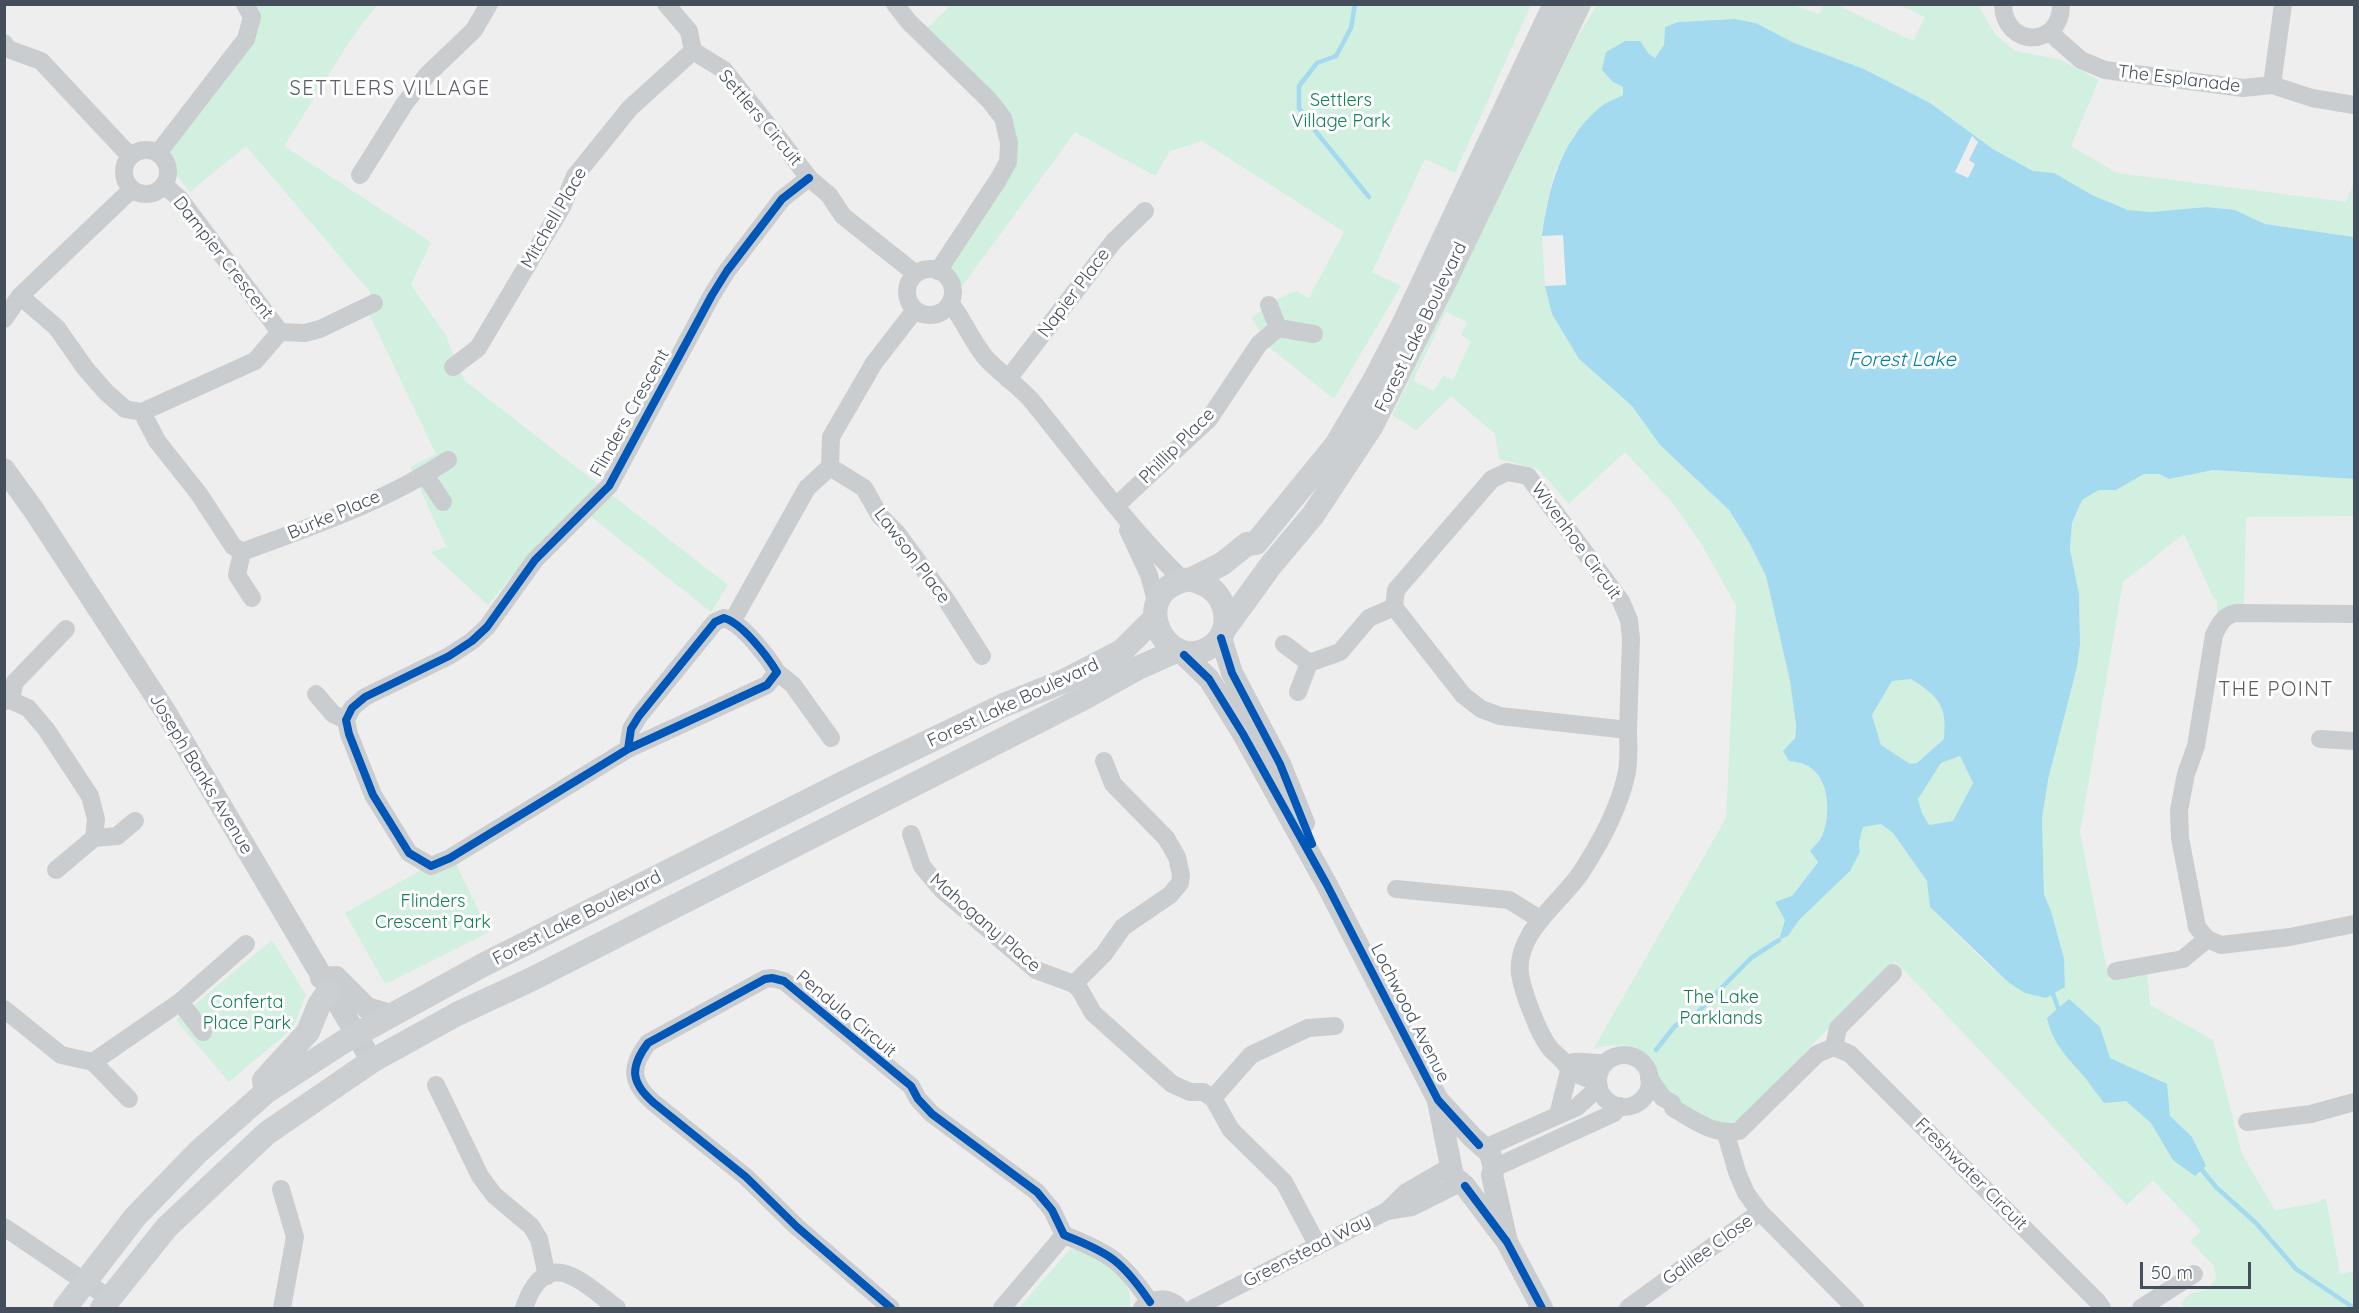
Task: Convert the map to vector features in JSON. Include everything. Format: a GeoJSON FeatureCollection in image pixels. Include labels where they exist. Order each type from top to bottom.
{"type":"FeatureCollection","features":[{"type":"Feature","properties":{"kind":"main road","name":"Forest Lake Boulevard"},"geometry":{"type":"LineString","coordinates":[[1188,580],[1222,564],[1247,544],[1256,543],[1336,445],[1375,379],[1403,325],[1555,4]]}},
{"type":"Feature","properties":{"kind":"main road","name":"Forest Lake Boulevard"},"geometry":{"type":"LineString","coordinates":[[1223,633],[1271,565],[1313,515],[1371,427],[1446,281],[1579,4]]}},
{"type":"Feature","properties":{"kind":"main road"},"geometry":{"type":"LineString","coordinates":[[1188,580],[1209,588],[1216,595],[1226,616],[1223,633],[1205,650],[1180,653],[1158,629],[1156,609],[1161,592],[1170,585],[1188,580]]}},
{"type":"Feature","properties":{"kind":"main road","name":"Forest Lake Boulevard"},"geometry":{"type":"LineString","coordinates":[[65,1308],[135,1217],[198,1152],[266,1092],[355,1034],[483,965],[858,776],[1004,705],[1064,681],[1122,651],[1156,609]]}},
{"type":"Feature","properties":{"kind":"main road","name":"Forest Lake Boulevard"},"geometry":{"type":"LineString","coordinates":[[106,1303],[167,1227],[267,1133],[372,1061],[457,1014],[530,980],[1084,698],[1138,668],[1180,653]]}},
{"type":"Feature","properties":{"kind":"main road"},"geometry":{"type":"LineString","coordinates":[[266,1092],[264,1080],[308,1032],[325,984]]}},
{"type":"Feature","properties":{"kind":"street"},"geometry":{"type":"LineString","coordinates":[[158,153],[246,39],[252,17],[245,4]]}},
{"type":"Feature","properties":{"kind":"street"},"geometry":{"type":"LineString","coordinates":[[360,175],[405,103],[427,75],[474,30],[489,4]]}},
{"type":"Feature","properties":{"kind":"street"},"geometry":{"type":"LineString","coordinates":[[666,4],[689,31],[693,51]]}},
{"type":"Feature","properties":{"kind":"street"},"geometry":{"type":"LineString","coordinates":[[896,4],[909,22],[989,100],[1003,118],[1009,143],[1008,162],[938,271]]}},
{"type":"Feature","properties":{"kind":"street"},"geometry":{"type":"LineString","coordinates":[[2003,4],[2007,24],[2014,32],[2033,38],[2051,31],[2061,15],[2061,4]]}},
{"type":"Feature","properties":{"kind":"street"},"geometry":{"type":"LineString","coordinates":[[2272,85],[2283,4]]}},
{"type":"Feature","properties":{"kind":"street","name":"The Esplanade"},"geometry":{"type":"LineString","coordinates":[[2051,31],[2081,60],[2105,70],[2243,88],[2272,85],[2312,98],[2355,105]]}},
{"type":"Feature","properties":{"kind":"street"},"geometry":{"type":"LineString","coordinates":[[6,49],[41,61],[130,156]]}},
{"type":"Feature","properties":{"kind":"street","name":"Settlers Circuit"},"geometry":{"type":"LineString","coordinates":[[693,51],[724,70],[809,178],[830,195],[843,216],[916,274]]}},
{"type":"Feature","properties":{"kind":"street","name":"Mitchell Place"},"geometry":{"type":"LineString","coordinates":[[453,367],[477,348],[562,207],[575,176],[630,108],[693,51]]}},
{"type":"Feature","properties":{"kind":"street"},"geometry":{"type":"LineString","coordinates":[[143,150],[158,153],[168,167],[168,176],[164,185],[153,193],[143,194],[132,189],[124,177],[124,166],[130,156],[143,150]]}},
{"type":"Feature","properties":{"kind":"street","name":"Flinders Crescent"},"geometry":{"type":"LineString","coordinates":[[346,720],[352,708],[365,697],[449,656],[472,641],[487,627],[535,560],[609,486],[722,279],[782,199],[809,178]]}},
{"type":"Feature","properties":{"kind":"street","name":"Dampier Crescent"},"geometry":{"type":"LineString","coordinates":[[164,185],[178,198],[280,332]]}},
{"type":"Feature","properties":{"kind":"street"},"geometry":{"type":"LineString","coordinates":[[4,319],[12,300],[132,189]]}},
{"type":"Feature","properties":{"kind":"street","name":"Napier Place"},"geometry":{"type":"LineString","coordinates":[[1008,379],[1114,241],[1145,211]]}},
{"type":"Feature","properties":{"kind":"street"},"geometry":{"type":"LineString","coordinates":[[927,269],[938,271],[948,277],[952,284],[952,297],[945,309],[932,315],[915,310],[910,304],[907,291],[916,274],[927,269]]}},
{"type":"Feature","properties":{"kind":"street"},"geometry":{"type":"LineString","coordinates":[[12,300],[57,328],[85,368],[125,409],[142,412],[157,441],[199,494],[233,546],[242,552],[237,574],[252,597]]}},
{"type":"Feature","properties":{"kind":"street","name":"Dampier Crescent"},"geometry":{"type":"LineString","coordinates":[[280,332],[305,333],[320,329],[374,303]]}},
{"type":"Feature","properties":{"kind":"street"},"geometry":{"type":"LineString","coordinates":[[950,303],[964,320],[974,342],[986,358],[1029,398],[1158,556],[1188,580]]}},
{"type":"Feature","properties":{"kind":"street"},"geometry":{"type":"LineString","coordinates":[[1269,305],[1278,328],[1314,334]]}},
{"type":"Feature","properties":{"kind":"street"},"geometry":{"type":"LineString","coordinates":[[733,620],[807,488],[830,467],[831,437],[874,363],[915,310]]}},
{"type":"Feature","properties":{"kind":"street","name":"Phillip Place"},"geometry":{"type":"LineString","coordinates":[[1117,505],[1209,419],[1259,344],[1278,328]]}},
{"type":"Feature","properties":{"kind":"street","name":"Dampier Crescent"},"geometry":{"type":"LineString","coordinates":[[142,412],[255,361],[280,332]]}},
{"type":"Feature","properties":{"kind":"street","name":"Burke Place"},"geometry":{"type":"LineString","coordinates":[[242,552],[330,521],[425,475],[448,460]]}},
{"type":"Feature","properties":{"kind":"street","name":"Lawson Place"},"geometry":{"type":"LineString","coordinates":[[830,467],[864,488],[880,516],[897,533],[982,656]]}},
{"type":"Feature","properties":{"kind":"street","name":"Joseph Banks Avenue"},"geometry":{"type":"LineString","coordinates":[[4,469],[165,711],[372,1061]]}},
{"type":"Feature","properties":{"kind":"street","name":"Wivenhoe Circuit"},"geometry":{"type":"LineString","coordinates":[[1394,607],[1396,590],[1492,479],[1508,472],[1528,476],[1621,601],[1629,620],[1631,639],[1627,775],[1610,820],[1582,872],[1541,920],[1526,942],[1520,962],[1520,975],[1549,1047],[1568,1068],[1598,1085]]}},
{"type":"Feature","properties":{"kind":"street"},"geometry":{"type":"LineString","coordinates":[[425,475],[443,502]]}},
{"type":"Feature","properties":{"kind":"street","name":"Joseph Banks Avenue"},"geometry":{"type":"LineString","coordinates":[[4,492],[76,574]]}},
{"type":"Feature","properties":{"kind":"street"},"geometry":{"type":"LineString","coordinates":[[1117,505],[1149,575],[1156,609]]}},
{"type":"Feature","properties":{"kind":"street"},"geometry":{"type":"LineString","coordinates":[[1298,692],[1309,663],[1340,652],[1369,618],[1394,607],[1463,695],[1481,709],[1500,716],[1628,730]]}},
{"type":"Feature","properties":{"kind":"street"},"geometry":{"type":"LineString","coordinates":[[2355,614],[2236,613],[2227,615],[2214,635],[2196,746],[2186,774],[2179,810],[2180,837],[2197,927],[2207,939],[2221,945],[2290,937],[2355,924]]}},
{"type":"Feature","properties":{"kind":"street"},"geometry":{"type":"LineString","coordinates":[[628,749],[631,729],[639,716],[715,622],[724,618],[733,620],[769,659],[777,672],[793,684],[831,738]]}},
{"type":"Feature","properties":{"kind":"street"},"geometry":{"type":"LineString","coordinates":[[66,629],[15,682],[7,700],[28,708],[46,729],[90,796],[96,819],[94,838]]}},
{"type":"Feature","properties":{"kind":"street","name":"Lochwood Avenue"},"geometry":{"type":"LineString","coordinates":[[1223,633],[1232,673],[1280,764],[1327,885]]}},
{"type":"Feature","properties":{"kind":"street"},"geometry":{"type":"LineString","coordinates":[[1284,644],[1309,663]]}},
{"type":"Feature","properties":{"kind":"street","name":"Lochwood Avenue"},"geometry":{"type":"LineString","coordinates":[[1180,653],[1209,679],[1243,734],[1327,885],[1438,1100],[1457,1174],[1507,1242],[1542,1308]]}},
{"type":"Feature","properties":{"kind":"street"},"geometry":{"type":"LineString","coordinates":[[316,694],[333,714],[346,720],[373,795],[409,853],[431,866],[450,858],[628,749],[767,685],[777,672]]}},
{"type":"Feature","properties":{"kind":"street"},"geometry":{"type":"LineString","coordinates":[[2320,739],[2355,741]]}},
{"type":"Feature","properties":{"kind":"street"},"geometry":{"type":"LineString","coordinates":[[1104,761],[1113,784],[1166,838],[1177,857],[1181,875],[1180,883],[1170,895],[1123,927],[1104,954],[1074,984],[1093,1013],[1172,1084],[1190,1092],[1203,1092],[1213,1098],[1231,1130],[1284,1182],[1318,1246]]}},
{"type":"Feature","properties":{"kind":"street"},"geometry":{"type":"LineString","coordinates":[[56,870],[94,838],[117,836],[135,821]]}},
{"type":"Feature","properties":{"kind":"street","name":"Mahogany Place"},"geometry":{"type":"LineString","coordinates":[[911,834],[922,866],[942,890],[1036,970],[1074,984]]}},
{"type":"Feature","properties":{"kind":"street"},"geometry":{"type":"LineString","coordinates":[[1396,889],[1509,900],[1541,920]]}},
{"type":"Feature","properties":{"kind":"street"},"geometry":{"type":"LineString","coordinates":[[2116,971],[2182,959],[2207,939]]}},
{"type":"Feature","properties":{"kind":"street"},"geometry":{"type":"LineString","coordinates":[[93,1062],[180,1002],[246,944]]}},
{"type":"Feature","properties":{"kind":"street"},"geometry":{"type":"LineString","coordinates":[[1558,1115],[1568,1068],[1572,1061],[1593,1065],[1605,1063],[1618,1056],[1632,1056],[1644,1065],[1649,1078],[1663,1098],[1672,1103],[1673,1108],[1713,1131],[1726,1134],[1739,1131],[1817,1054],[1834,1047],[1838,1028],[1893,973]]}},
{"type":"Feature","properties":{"kind":"street"},"geometry":{"type":"LineString","coordinates":[[325,984],[336,978],[367,1008],[391,1015]]}},
{"type":"Feature","properties":{"kind":"street","name":"Pendula Circuit"},"geometry":{"type":"LineString","coordinates":[[891,1308],[797,1227],[746,1177],[646,1096],[634,1075],[640,1055],[648,1043],[756,984],[772,978],[784,981],[910,1086],[932,1114],[1037,1192],[1052,1210],[1064,1235]]}},
{"type":"Feature","properties":{"kind":"street"},"geometry":{"type":"LineString","coordinates":[[180,1002],[203,1032]]}},
{"type":"Feature","properties":{"kind":"street"},"geometry":{"type":"LineString","coordinates":[[4,1009],[61,1056],[93,1062],[129,1099]]}},
{"type":"Feature","properties":{"kind":"street"},"geometry":{"type":"LineString","coordinates":[[1213,1098],[1251,1055],[1308,1028],[1335,1026]]}},
{"type":"Feature","properties":{"kind":"street","name":"Freshwater Circuit"},"geometry":{"type":"LineString","coordinates":[[1834,1047],[1850,1053],[2102,1308]]}},
{"type":"Feature","properties":{"kind":"street"},"geometry":{"type":"LineString","coordinates":[[1605,1063],[1599,1072],[1598,1085],[1607,1100],[1667,1110],[1673,1108]]}},
{"type":"Feature","properties":{"kind":"street"},"geometry":{"type":"LineString","coordinates":[[1488,1159],[1614,1113],[1646,1093],[1649,1078]]}},
{"type":"Feature","properties":{"kind":"street"},"geometry":{"type":"LineString","coordinates":[[1488,1159],[1470,1144],[1462,1146],[1455,1152],[1457,1174],[1481,1186],[1488,1159],[1558,1115],[1577,1107],[1598,1085]]}},
{"type":"Feature","properties":{"kind":"street"},"geometry":{"type":"LineString","coordinates":[[436,1086],[480,1176],[494,1195],[531,1226],[539,1239],[547,1276]]}},
{"type":"Feature","properties":{"kind":"street","name":"Lochwood Avenue"},"geometry":{"type":"LineString","coordinates":[[1438,1100],[1488,1159],[1507,1242]]}},
{"type":"Feature","properties":{"kind":"street"},"geometry":{"type":"LineString","coordinates":[[2247,1122],[2311,1114],[2355,1102]]}},
{"type":"Feature","properties":{"kind":"street"},"geometry":{"type":"LineString","coordinates":[[1726,1134],[1737,1173],[1746,1192],[1760,1212],[1855,1308]]}},
{"type":"Feature","properties":{"kind":"street","name":"Greenstead Way"},"geometry":{"type":"LineString","coordinates":[[1194,1308],[1387,1210],[1412,1207],[1457,1174]]}},
{"type":"Feature","properties":{"kind":"street"},"geometry":{"type":"LineString","coordinates":[[280,1189],[295,1237],[282,1308]]}},
{"type":"Feature","properties":{"kind":"street","name":"Galilee Close"},"geometry":{"type":"LineString","coordinates":[[1628,1308],[1760,1212]]}},
{"type":"Feature","properties":{"kind":"street"},"geometry":{"type":"LineString","coordinates":[[4,1227],[85,1282],[106,1303]]}},
{"type":"Feature","properties":{"kind":"street"},"geometry":{"type":"LineString","coordinates":[[1002,1308],[1064,1235],[1100,1249],[1129,1271],[1146,1305],[1159,1299],[1169,1300],[1180,1308]]}},
{"type":"Feature","properties":{"kind":"street"},"geometry":{"type":"LineString","coordinates":[[524,1308],[539,1280],[561,1272],[573,1275],[617,1308]]}},
{"type":"Feature","properties":{"kind":"street"},"geometry":{"type":"LineString","coordinates":[[2140,1308],[2194,1274]]}},
{"type":"Feature","properties":{"kind":"green space","name":"The Lake Parklands"},"geometry":{"type":"Polygon","coordinates":[[[1790,4],[1819,14],[1824,5],[1837,5],[1913,41],[1925,17],[1899,5],[1978,5],[1995,34],[2015,51],[2059,59],[2099,80],[2071,146],[2117,173],[2346,202],[2354,182],[2354,237],[2265,224],[2235,210],[2206,207],[2151,212],[2128,210],[2092,195],[2054,174],[2033,171],[1993,149],[1930,103],[1864,69],[1792,42],[1756,23],[1735,19],[1678,22],[1665,27],[1664,45],[1655,58],[1649,54],[1613,82],[1623,87],[1624,95],[1600,107],[1574,135],[1554,174],[1542,236],[1545,286],[1552,314],[1579,359],[1632,406],[1660,445],[1729,510],[1766,576],[1790,681],[1796,725],[1789,761],[1806,765],[1815,772],[1821,780],[1827,798],[1825,827],[1822,836],[1810,851],[1818,861],[1792,896],[1780,939],[1788,936],[1800,919],[1860,852],[1859,842],[1863,827],[1881,824],[1893,833],[1927,881],[1930,907],[1985,962],[2008,982],[2065,987],[2064,958],[2044,894],[2042,819],[2048,780],[2077,667],[2080,644],[2079,594],[2070,549],[2072,523],[2082,500],[2099,490],[2116,490],[2144,474],[2159,474],[2169,479],[2213,470],[2354,479],[2354,516],[2246,517],[2244,606],[2217,616],[2217,600],[2213,597],[2184,534],[2123,582],[2080,832],[2109,980],[2147,974],[2150,1005],[2213,1040],[2242,1154],[2275,1210],[2312,1204],[2326,1198],[2340,1274],[2354,1271],[2354,1308],[2185,1308],[2180,1303],[2190,1294],[2207,1290],[2216,1278],[2214,1266],[2190,1241],[2201,1231],[2153,1180],[2127,1205],[1895,961],[1737,1121],[1719,1123],[1703,1118],[1686,1108],[1663,1089],[1641,1054],[1631,1047],[1617,1045],[1594,1048],[1726,818],[1736,606],[1702,545],[1672,502],[1625,452],[1569,504],[1538,469],[1499,459],[1495,434],[1451,396],[1416,430],[1392,415],[1575,41],[1597,5],[1790,4]],[[1446,312],[1413,381],[1434,391],[1443,375],[1453,380],[1471,341],[1461,335],[1467,322],[1446,312]]]}},
{"type":"Feature","properties":{"kind":"green space"},"geometry":{"type":"Polygon","coordinates":[[[245,5],[377,5],[351,39],[284,146],[431,242],[411,285],[445,334],[464,380],[728,585],[711,612],[579,507],[540,542],[488,605],[431,553],[446,546],[410,467],[436,454],[370,316],[370,292],[246,146],[190,192],[158,153],[246,39],[245,5]]]}},
{"type":"Feature","properties":{"kind":"green space","name":"Settlers Village Park"},"geometry":{"type":"Polygon","coordinates":[[[951,5],[1531,5],[1455,173],[1425,159],[1372,272],[1401,286],[1334,399],[1269,347],[1252,318],[1269,303],[1295,291],[1309,298],[1344,232],[1202,141],[1170,151],[1155,176],[1075,132],[963,285],[938,271],[998,180],[1003,118],[921,34],[951,5]]]}},
{"type":"Feature","properties":{"kind":"green space"},"geometry":{"type":"Polygon","coordinates":[[[1911,679],[1935,697],[1942,710],[1945,727],[1944,739],[1917,763],[1909,764],[1881,745],[1872,715],[1892,681],[1911,679]]]}},
{"type":"Feature","properties":{"kind":"green space"},"geometry":{"type":"Polygon","coordinates":[[[1960,756],[1973,783],[1953,821],[1929,825],[1918,799],[1941,763],[1960,756]]]}},
{"type":"Feature","properties":{"kind":"green space","name":"Flinders Crescent Park"},"geometry":{"type":"Polygon","coordinates":[[[456,864],[489,932],[385,984],[345,913],[425,868],[456,864]]]}},
{"type":"Feature","properties":{"kind":"green space","name":"Conferta Place Park"},"geometry":{"type":"Polygon","coordinates":[[[272,940],[306,995],[293,1028],[229,1082],[176,1020],[272,940]]]}},
{"type":"Feature","properties":{"kind":"green space"},"geometry":{"type":"Polygon","coordinates":[[[1070,1249],[1093,1255],[1113,1267],[1127,1285],[1130,1308],[1019,1308],[1070,1249]]]}},
{"type":"Feature","properties":{"kind":"water","name":"Forest Lake"},"geometry":{"type":"Polygon","coordinates":[[[1735,19],[1756,23],[1792,42],[1864,69],[1930,103],[1993,149],[2033,171],[2054,173],[2092,195],[2128,210],[2151,212],[2206,207],[2235,210],[2265,224],[2354,237],[2354,479],[2213,470],[2169,479],[2159,474],[2144,474],[2116,490],[2099,490],[2082,500],[2072,523],[2070,549],[2079,594],[2080,644],[2077,667],[2048,780],[2042,819],[2044,894],[2064,958],[2065,987],[2046,998],[2025,993],[2008,982],[1930,907],[1927,881],[1893,833],[1881,824],[1863,827],[1859,842],[1860,852],[1850,871],[1800,919],[1788,936],[1779,940],[1785,920],[1775,902],[1792,896],[1818,862],[1810,851],[1822,836],[1825,827],[1827,798],[1821,779],[1815,772],[1806,765],[1789,761],[1783,751],[1795,738],[1796,725],[1790,681],[1766,576],[1729,510],[1660,445],[1632,406],[1579,359],[1552,314],[1545,286],[1566,285],[1563,235],[1542,236],[1548,201],[1558,166],[1575,135],[1586,121],[1602,106],[1623,95],[1623,87],[1613,82],[1602,70],[1606,52],[1625,41],[1640,41],[1649,54],[1655,58],[1664,45],[1665,27],[1678,22],[1735,19]],[[1911,679],[1892,681],[1872,715],[1881,745],[1910,764],[1917,763],[1944,739],[1945,727],[1942,710],[1935,697],[1911,679]],[[1960,756],[1941,763],[1918,799],[1929,825],[1953,821],[1973,783],[1960,756]]]}},
{"type":"Feature","properties":{"kind":"water"},"geometry":{"type":"Polygon","coordinates":[[[2069,999],[2100,1027],[2110,1058],[2167,1084],[2170,1116],[2192,1137],[2206,1166],[2195,1176],[2173,1160],[2151,1123],[2126,1101],[2104,1103],[2060,1048],[2047,1018],[2069,999]]]}},
{"type":"Feature","properties":{"kind":"pier"},"geometry":{"type":"Polygon","coordinates":[[[1972,136],[1978,142],[1969,160],[1975,164],[1968,178],[1955,172],[1972,136]]]}},
{"type":"Feature","properties":{"kind":"waterway"},"geometry":{"type":"LineString","coordinates":[[1355,4],[1351,28],[1336,56],[1317,63],[1299,86],[1299,108],[1369,197]]}},
{"type":"Feature","properties":{"kind":"waterway"},"geometry":{"type":"LineString","coordinates":[[1656,1050],[1675,1026],[1697,1013],[1751,958],[1779,940]]}},
{"type":"Feature","properties":{"kind":"waterway"},"geometry":{"type":"LineString","coordinates":[[2053,994],[2058,1008]]}},
{"type":"Feature","properties":{"kind":"waterway"},"geometry":{"type":"LineString","coordinates":[[2202,1170],[2216,1187],[2257,1224],[2296,1269],[2354,1308]]}},
{"type":"Feature","properties":{"kind":"cycle path"},"geometry":{"type":"LineString","coordinates":[[628,749],[631,729],[639,716],[715,622],[724,618],[738,626],[761,649],[777,672],[767,685],[628,749],[450,858],[431,866],[409,853],[373,795],[349,734],[346,720],[352,708],[365,697],[449,656],[472,641],[487,627],[535,560],[609,486],[727,271],[782,199],[809,178]]}},
{"type":"Feature","properties":{"kind":"cycle path"},"geometry":{"type":"LineString","coordinates":[[1221,638],[1232,673],[1280,764],[1312,844]]}},
{"type":"Feature","properties":{"kind":"cycle path"},"geometry":{"type":"LineString","coordinates":[[1184,655],[1209,679],[1243,734],[1327,885],[1438,1100],[1479,1145]]}},
{"type":"Feature","properties":{"kind":"cycle path"},"geometry":{"type":"LineString","coordinates":[[891,1308],[797,1227],[746,1177],[646,1096],[637,1082],[635,1068],[648,1043],[765,979],[784,981],[911,1086],[918,1099],[932,1114],[1037,1192],[1052,1210],[1064,1235],[1093,1247],[1114,1260],[1131,1277],[1150,1302]]}},
{"type":"Feature","properties":{"kind":"cycle path"},"geometry":{"type":"LineString","coordinates":[[1465,1186],[1507,1242],[1542,1308]]}},
{"type":"Feature","properties":{"kind":"district","name":"SETTLERS VILLAGE"},"geometry":{"type":"Point","coordinates":[390,89]}},
{"type":"Feature","properties":{"kind":"district","name":"THE POINT"},"geometry":{"type":"Point","coordinates":[2276,690]}}]}
